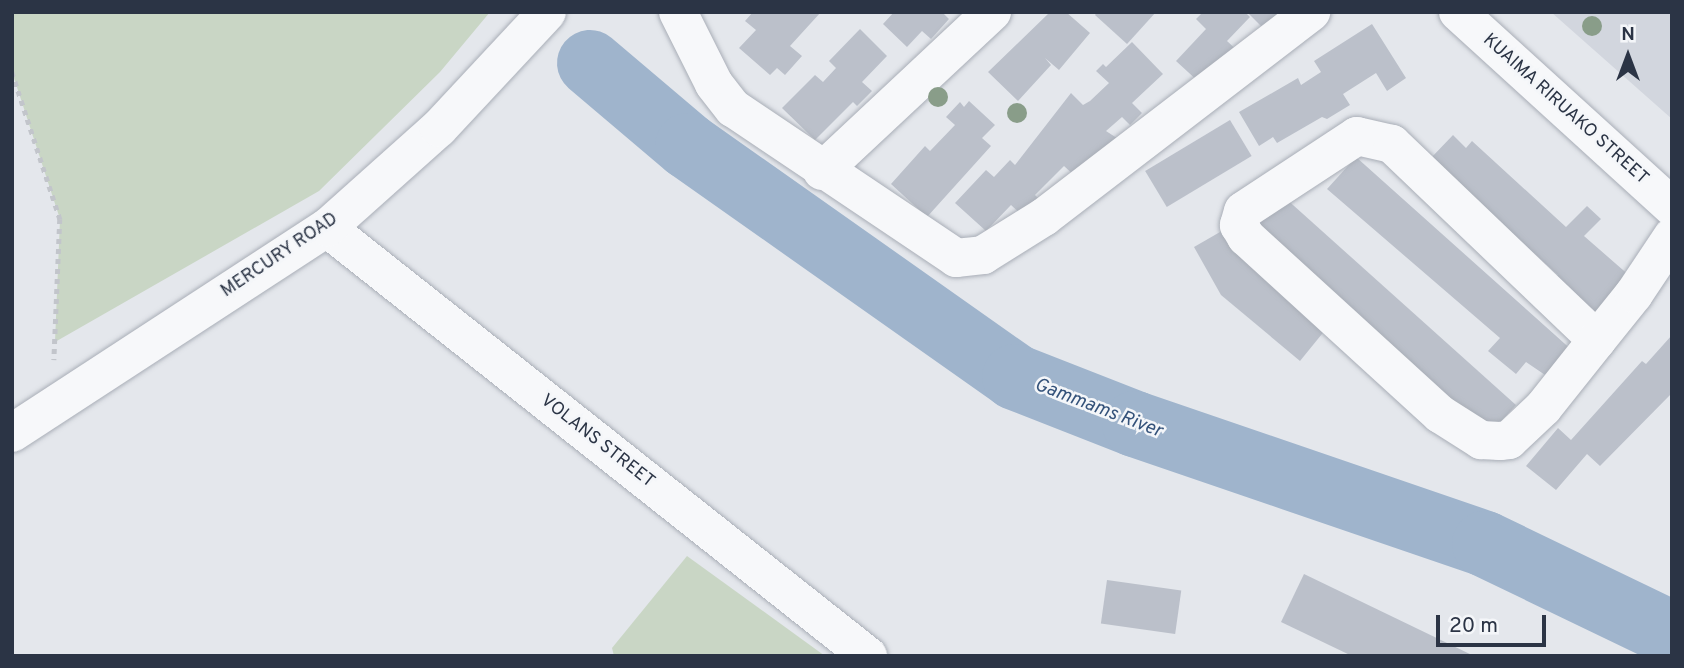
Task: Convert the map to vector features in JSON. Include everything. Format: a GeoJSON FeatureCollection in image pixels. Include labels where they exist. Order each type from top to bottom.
{"type":"FeatureCollection","features":[{"type":"Feature","properties":{"kind":"street","name":"MERCURY ROAD"},"geometry":{"type":"LineString","coordinates":[[12,433],[52,403],[327,228],[439,128],[547,12]]}},
{"type":"Feature","properties":{"kind":"street"},"geometry":{"type":"LineString","coordinates":[[822,171],[992,12]]}},
{"type":"Feature","properties":{"kind":"street"},"geometry":{"type":"LineString","coordinates":[[690,18],[714,84],[733,108],[822,171],[956,258],[983,255],[1044,217],[1311,12]]}},
{"type":"Feature","properties":{"kind":"street","name":"KUAIMA RIRUAKO STREET"},"geometry":{"type":"LineString","coordinates":[[1458,12],[1672,207]]}},
{"type":"Feature","properties":{"kind":"street"},"geometry":{"type":"LineString","coordinates":[[1597,340],[1392,144],[1357,136],[1243,211],[1239,225],[1246,237],[1440,414],[1481,440],[1509,440],[1543,408],[1597,340],[1672,237]]}},
{"type":"Feature","properties":{"kind":"street","name":"VOLANS STREET"},"geometry":{"type":"LineString","coordinates":[[327,228],[868,656]]}},
{"type":"Feature","properties":{"kind":"path"},"geometry":{"type":"LineString","coordinates":[[12,72],[60,219],[52,403]]}},
{"type":"Feature","properties":{"kind":"shaded area"},"geometry":{"type":"Polygon","coordinates":[[[1551,12],[1672,12],[1672,119],[1551,12]]]}},
{"type":"Feature","properties":{"kind":"green space"},"geometry":{"type":"Polygon","coordinates":[[[12,12],[490,12],[440,72],[319,191],[55,342],[60,219],[12,72],[12,12]]]}},
{"type":"Feature","properties":{"kind":"green space"},"geometry":{"type":"Polygon","coordinates":[[[687,556],[825,656],[614,656],[612,648],[687,556]]]}},
{"type":"Feature","properties":{"kind":"building"},"geometry":{"type":"Polygon","coordinates":[[[753,12],[821,12],[790,46],[802,56],[785,75],[777,68],[770,75],[739,48],[756,30],[745,21],[753,12]]]}},
{"type":"Feature","properties":{"kind":"building"},"geometry":{"type":"Polygon","coordinates":[[[894,12],[942,12],[949,19],[931,39],[922,31],[907,47],[883,24],[894,12]]]}},
{"type":"Feature","properties":{"kind":"building"},"geometry":{"type":"Polygon","coordinates":[[[1050,12],[1066,12],[1090,33],[1059,70],[1045,58],[1051,65],[1018,101],[988,72],[1050,12]]]}},
{"type":"Feature","properties":{"kind":"building"},"geometry":{"type":"Polygon","coordinates":[[[1097,12],[1156,12],[1127,44],[1095,15],[1097,12]]]}},
{"type":"Feature","properties":{"kind":"building"},"geometry":{"type":"Polygon","coordinates":[[[1203,12],[1245,12],[1250,17],[1227,41],[1240,53],[1200,83],[1176,61],[1206,29],[1196,19],[1203,12]]]}},
{"type":"Feature","properties":{"kind":"building"},"geometry":{"type":"Polygon","coordinates":[[[1247,12],[1282,12],[1265,30],[1247,12]]]}},
{"type":"Feature","properties":{"kind":"building"},"geometry":{"type":"Polygon","coordinates":[[[1372,24],[1406,78],[1387,91],[1376,73],[1343,94],[1350,105],[1327,119],[1322,117],[1277,143],[1273,137],[1259,146],[1239,112],[1298,78],[1301,85],[1321,72],[1314,61],[1372,24]]]}},
{"type":"Feature","properties":{"kind":"building"},"geometry":{"type":"Polygon","coordinates":[[[860,29],[887,56],[862,82],[872,91],[857,106],[853,102],[815,140],[782,108],[815,75],[823,82],[836,68],[829,61],[860,29]]]}},
{"type":"Feature","properties":{"kind":"building"},"geometry":{"type":"Polygon","coordinates":[[[1132,42],[1163,74],[1132,103],[1142,113],[1130,125],[1122,117],[1106,131],[1126,144],[1077,178],[1064,166],[1035,195],[1039,199],[1023,216],[1011,205],[986,231],[955,203],[986,170],[994,177],[1010,160],[1015,165],[1071,93],[1083,105],[1090,101],[1109,83],[1096,71],[1103,64],[1106,67],[1132,42]]]}},
{"type":"Feature","properties":{"kind":"building"},"geometry":{"type":"Polygon","coordinates":[[[969,101],[995,125],[982,138],[991,146],[927,217],[891,184],[925,146],[930,151],[955,125],[946,117],[960,102],[964,107],[969,101]]]}},
{"type":"Feature","properties":{"kind":"building"},"geometry":{"type":"Polygon","coordinates":[[[1230,120],[1252,156],[1167,207],[1145,171],[1230,120]]]}},
{"type":"Feature","properties":{"kind":"building"},"geometry":{"type":"Polygon","coordinates":[[[1453,135],[1466,148],[1472,141],[1566,227],[1587,206],[1601,219],[1584,236],[1631,277],[1598,314],[1575,293],[1550,283],[1558,275],[1430,159],[1453,135]]]}},
{"type":"Feature","properties":{"kind":"building"},"geometry":{"type":"Polygon","coordinates":[[[1356,157],[1574,352],[1551,379],[1526,362],[1516,374],[1488,351],[1500,338],[1327,189],[1356,157]]]}},
{"type":"Feature","properties":{"kind":"building"},"geometry":{"type":"Polygon","coordinates":[[[1283,196],[1516,405],[1493,430],[1453,402],[1255,226],[1283,196]]]}},
{"type":"Feature","properties":{"kind":"building"},"geometry":{"type":"Polygon","coordinates":[[[1227,228],[1326,329],[1300,361],[1221,295],[1194,247],[1227,228]]]}},
{"type":"Feature","properties":{"kind":"building"},"geometry":{"type":"Polygon","coordinates":[[[1672,335],[1672,393],[1600,466],[1587,454],[1556,490],[1526,466],[1558,428],[1571,440],[1642,361],[1646,364],[1672,335]]]}},
{"type":"Feature","properties":{"kind":"building"},"geometry":{"type":"Polygon","coordinates":[[[1304,574],[1474,656],[1352,656],[1281,622],[1304,574]]]}},
{"type":"Feature","properties":{"kind":"building"},"geometry":{"type":"Polygon","coordinates":[[[1107,580],[1181,590],[1175,634],[1101,624],[1107,580]]]}},
{"type":"Feature","properties":{"kind":"waterway","name":"Gammams River"},"geometry":{"type":"LineString","coordinates":[[590,63],[688,146],[1015,377],[1135,424],[1485,544],[1672,634]]}}]}
